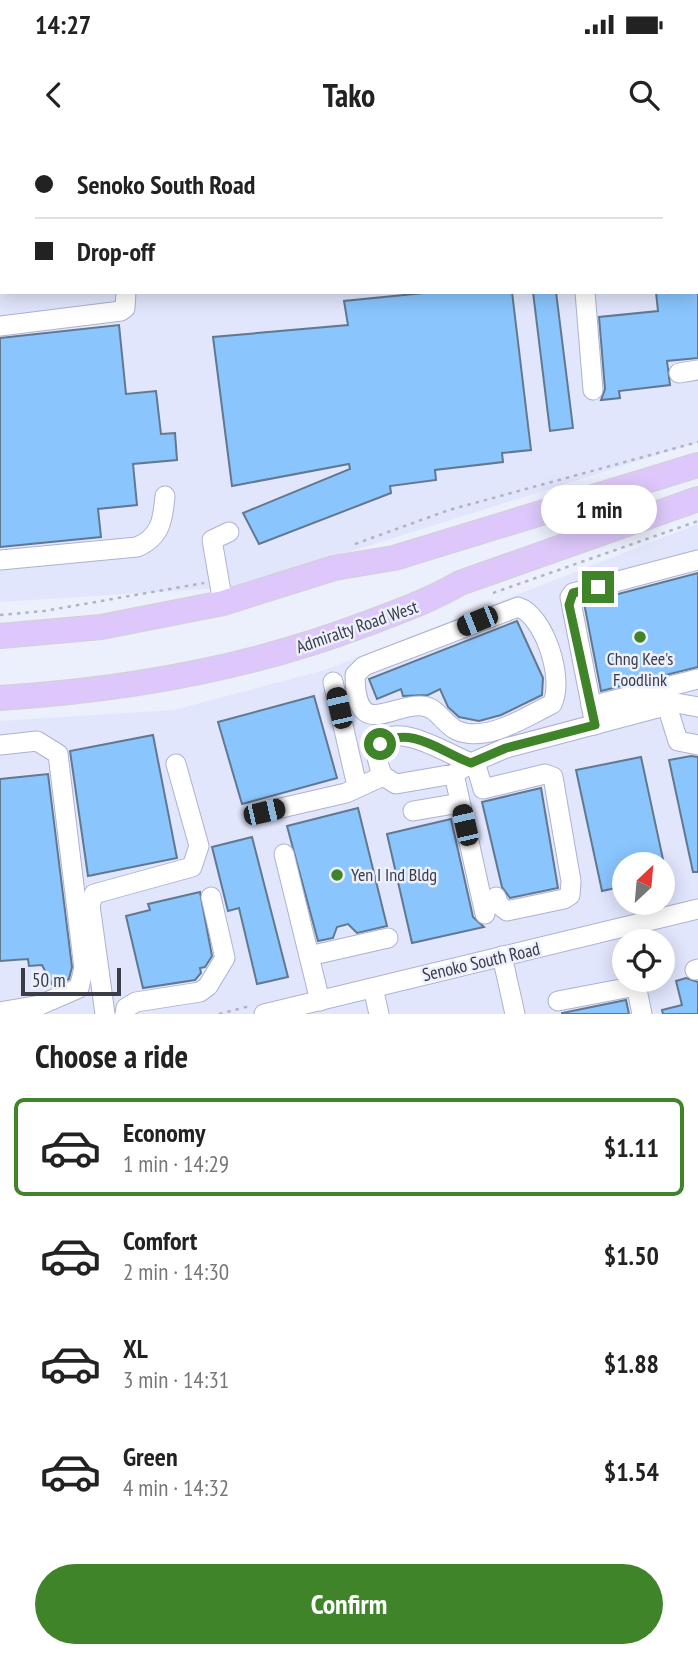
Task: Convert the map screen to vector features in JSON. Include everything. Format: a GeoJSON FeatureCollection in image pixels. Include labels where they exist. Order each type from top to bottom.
{"type":"FeatureCollection","features":[{"type":"Feature","properties":{"kind":"main road"},"geometry":{"type":"LineString","coordinates":[[0,636],[101,627],[220,592],[394,558],[698,465]]}},
{"type":"Feature","properties":{"kind":"main road","name":"Admiralty Road West"},"geometry":{"type":"LineString","coordinates":[[0,698],[66,694],[165,679],[310,645],[427,602],[460,583],[698,499]]}},
{"type":"Feature","properties":{"kind":"street"},"geometry":{"type":"LineString","coordinates":[[0,326],[121,311],[125,308],[126,294]]}},
{"type":"Feature","properties":{"kind":"street"},"geometry":{"type":"LineString","coordinates":[[585,294],[593,390]]}},
{"type":"Feature","properties":{"kind":"street"},"geometry":{"type":"LineString","coordinates":[[0,560],[137,547],[147,543],[163,521],[165,496]]}},
{"type":"Feature","properties":{"kind":"street"},"geometry":{"type":"LineString","coordinates":[[220,592],[212,540],[229,532]]}},
{"type":"Feature","properties":{"kind":"street"},"geometry":{"type":"LineString","coordinates":[[593,716],[570,597],[573,593],[698,560]]}},
{"type":"Feature","properties":{"kind":"street"},"geometry":{"type":"LineString","coordinates":[[454,774],[491,906],[499,905],[507,911],[564,899],[570,895],[571,881],[553,776],[545,774],[483,789],[473,762],[425,741],[398,737],[380,744],[377,751],[383,776],[396,784],[454,774],[473,762],[503,739],[552,704],[556,696],[555,669],[537,621],[529,611],[518,607],[498,613],[379,659],[364,666],[355,675],[355,692],[364,709],[373,715],[424,706],[435,711],[458,731],[503,739],[593,716],[698,679]]}},
{"type":"Feature","properties":{"kind":"street"},"geometry":{"type":"LineString","coordinates":[[333,682],[357,786]]}},
{"type":"Feature","properties":{"kind":"street"},"geometry":{"type":"LineString","coordinates":[[593,716],[677,703],[698,707]]}},
{"type":"Feature","properties":{"kind":"street"},"geometry":{"type":"LineString","coordinates":[[667,706],[678,741],[698,745]]}},
{"type":"Feature","properties":{"kind":"street"},"geometry":{"type":"LineString","coordinates":[[0,746],[37,741],[58,754],[85,968],[79,988],[40,1005],[0,1012]]}},
{"type":"Feature","properties":{"kind":"street"},"geometry":{"type":"LineString","coordinates":[[105,1014],[90,905],[94,894],[192,867],[198,854],[199,846],[176,764]]}},
{"type":"Feature","properties":{"kind":"street"},"geometry":{"type":"LineString","coordinates":[[264,812],[346,793],[383,776]]}},
{"type":"Feature","properties":{"kind":"street"},"geometry":{"type":"LineString","coordinates":[[413,811],[460,803]]}},
{"type":"Feature","properties":{"kind":"street"},"geometry":{"type":"LineString","coordinates":[[284,854],[320,1001]]}},
{"type":"Feature","properties":{"kind":"street"},"geometry":{"type":"LineString","coordinates":[[125,1014],[126,1008],[136,1002],[200,992],[208,986],[225,958],[211,897]]}},
{"type":"Feature","properties":{"kind":"street","name":"Senoko South Road"},"geometry":{"type":"LineString","coordinates":[[640,929],[698,909]]}},
{"type":"Feature","properties":{"kind":"street","name":"Senoko South Road"},"geometry":{"type":"LineString","coordinates":[[264,1014],[502,956],[612,936]]}},
{"type":"Feature","properties":{"kind":"street"},"geometry":{"type":"LineString","coordinates":[[309,956],[388,938]]}},
{"type":"Feature","properties":{"kind":"street"},"geometry":{"type":"LineString","coordinates":[[502,956],[513,1014]]}},
{"type":"Feature","properties":{"kind":"street"},"geometry":{"type":"LineString","coordinates":[[373,988],[379,1014]]}},
{"type":"Feature","properties":{"kind":"street"},"geometry":{"type":"LineString","coordinates":[[558,1001],[612,989]]}},
{"type":"Feature","properties":{"kind":"street"},"geometry":{"type":"LineString","coordinates":[[638,992],[642,1014]]}},
{"type":"Feature","properties":{"kind":"path"},"geometry":{"type":"LineString","coordinates":[[346,547],[449,510],[698,442]]}},
{"type":"Feature","properties":{"kind":"path"},"geometry":{"type":"LineString","coordinates":[[0,615],[220,592]]}},
{"type":"Feature","properties":{"kind":"shaded area"},"geometry":{"type":"Polygon","coordinates":[[[0,294],[698,294],[698,442],[238,587],[0,602],[0,294]]]}},
{"type":"Feature","properties":{"kind":"shaded area"},"geometry":{"type":"Polygon","coordinates":[[[698,524],[698,1014],[0,1014],[0,721],[174,710],[325,670],[698,524]]]}},
{"type":"Feature","properties":{"kind":"building"},"geometry":{"type":"Polygon","coordinates":[[[414,294],[512,294],[531,450],[502,453],[503,462],[435,470],[436,480],[390,486],[391,493],[259,544],[243,513],[350,469],[349,464],[232,486],[213,337],[348,325],[344,301],[414,294]]]}},
{"type":"Feature","properties":{"kind":"building"},"geometry":{"type":"Polygon","coordinates":[[[533,294],[556,294],[573,428],[550,431],[533,294]]]}},
{"type":"Feature","properties":{"kind":"building"},"geometry":{"type":"Polygon","coordinates":[[[656,294],[698,294],[698,358],[667,361],[670,385],[619,391],[620,398],[601,400],[605,389],[599,317],[658,311],[656,294]]]}},
{"type":"Feature","properties":{"kind":"building"},"geometry":{"type":"Polygon","coordinates":[[[119,325],[126,394],[156,391],[161,434],[175,433],[177,460],[133,464],[137,505],[98,509],[101,537],[0,547],[0,338],[119,325]]]}},
{"type":"Feature","properties":{"kind":"building","name":"Chng Kee's Foodlink"},"geometry":{"type":"Polygon","coordinates":[[[698,573],[698,667],[601,691],[584,603],[698,573]]]}},
{"type":"Feature","properties":{"kind":"building"},"geometry":{"type":"Polygon","coordinates":[[[517,621],[543,678],[542,695],[501,715],[479,721],[459,717],[448,707],[440,689],[428,695],[403,696],[401,689],[377,699],[369,679],[517,621]]]}},
{"type":"Feature","properties":{"kind":"building"},"geometry":{"type":"Polygon","coordinates":[[[314,696],[337,778],[242,804],[218,722],[314,696]]]}},
{"type":"Feature","properties":{"kind":"building"},"geometry":{"type":"Polygon","coordinates":[[[153,735],[177,858],[88,876],[70,751],[153,735]]]}},
{"type":"Feature","properties":{"kind":"building"},"geometry":{"type":"Polygon","coordinates":[[[641,757],[661,852],[612,852],[612,889],[602,891],[576,770],[641,757]]]}},
{"type":"Feature","properties":{"kind":"building"},"geometry":{"type":"Polygon","coordinates":[[[698,757],[698,872],[693,872],[669,760],[698,757]]]}},
{"type":"Feature","properties":{"kind":"building"},"geometry":{"type":"Polygon","coordinates":[[[48,774],[72,967],[69,979],[53,986],[42,965],[29,966],[28,959],[0,961],[0,779],[48,774]]]}},
{"type":"Feature","properties":{"kind":"building"},"geometry":{"type":"Polygon","coordinates":[[[541,788],[558,888],[510,898],[502,887],[482,802],[541,788]]]}},
{"type":"Feature","properties":{"kind":"building","name":"Yen I Ind Bldg"},"geometry":{"type":"Polygon","coordinates":[[[358,808],[387,926],[357,933],[348,924],[337,927],[333,938],[318,941],[287,826],[358,808]]]}},
{"type":"Feature","properties":{"kind":"building"},"geometry":{"type":"Polygon","coordinates":[[[451,819],[473,917],[484,927],[412,943],[387,834],[451,819]]]}},
{"type":"Feature","properties":{"kind":"building"},"geometry":{"type":"Polygon","coordinates":[[[252,837],[288,977],[257,984],[239,908],[228,911],[212,847],[252,837]]]}},
{"type":"Feature","properties":{"kind":"building"},"geometry":{"type":"Polygon","coordinates":[[[200,892],[212,956],[205,967],[200,968],[201,973],[195,980],[143,988],[126,916],[150,910],[148,904],[200,892]]]}},
{"type":"Feature","properties":{"kind":"building"},"geometry":{"type":"Polygon","coordinates":[[[686,978],[698,982],[698,1014],[663,1014],[662,1010],[682,1005],[676,981],[686,978]]]}},
{"type":"Feature","properties":{"kind":"building"},"geometry":{"type":"Polygon","coordinates":[[[626,1000],[629,1014],[562,1014],[562,1013],[626,1000]]]}},
{"type":"Feature","properties":{"kind":"place","name":"Chng Kee's Foodlink"},"geometry":{"type":"Point","coordinates":[640,637]}},
{"type":"Feature","properties":{"kind":"place","name":"Yen I Ind Bldg"},"geometry":{"type":"Point","coordinates":[337,875]}},
{"type":"Feature","properties":{"kind":"route"},"geometry":{"type":"LineString","coordinates":[[380,744],[387,738],[411,737],[471,763],[506,748],[595,725],[569,605],[573,593],[598,587]]}}]}
